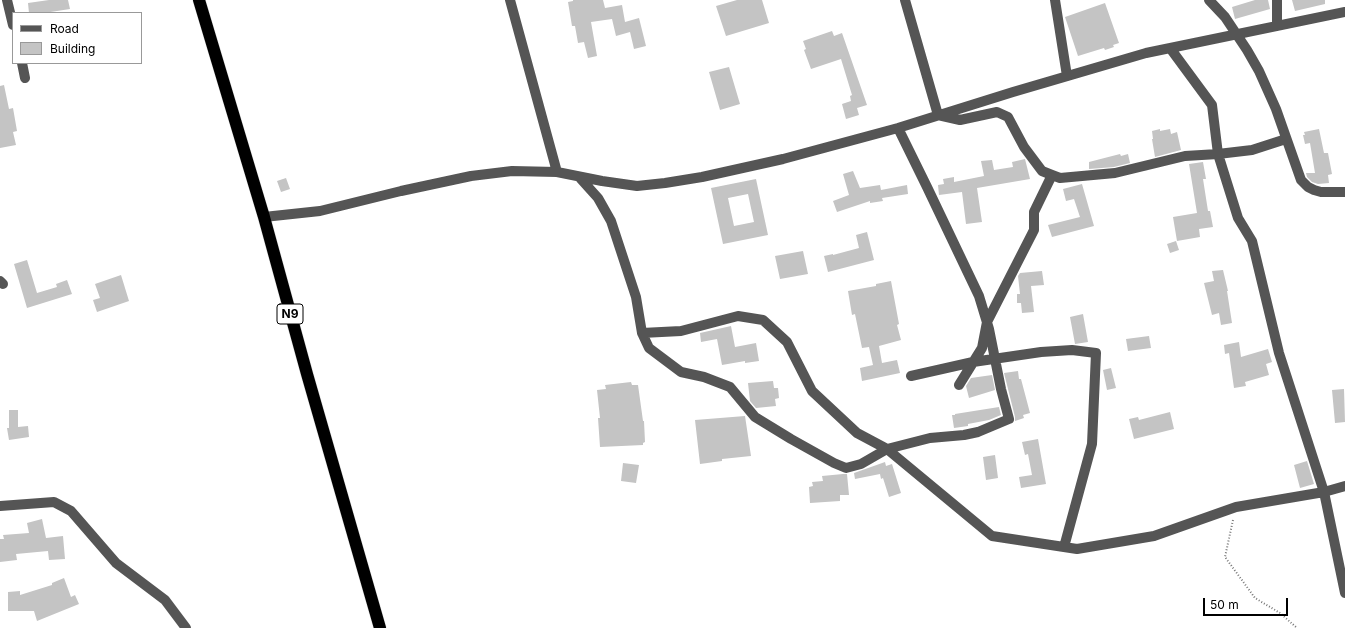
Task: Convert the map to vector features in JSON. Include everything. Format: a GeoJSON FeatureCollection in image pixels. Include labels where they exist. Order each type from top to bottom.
{"type":"FeatureCollection","features":[{"type":"Feature","properties":{"kind":"highway","name":"N9"},"geometry":{"type":"LineString","coordinates":[[199,0],[264,218],[311,389],[380,628]]}},
{"type":"Feature","properties":{"kind":"street"},"geometry":{"type":"LineString","coordinates":[[7,0],[12,21]]}},
{"type":"Feature","properties":{"kind":"street"},"geometry":{"type":"LineString","coordinates":[[510,0],[557,172]]}},
{"type":"Feature","properties":{"kind":"street"},"geometry":{"type":"LineString","coordinates":[[905,0],[938,115]]}},
{"type":"Feature","properties":{"kind":"street"},"geometry":{"type":"LineString","coordinates":[[1056,0],[1067,76]]}},
{"type":"Feature","properties":{"kind":"street"},"geometry":{"type":"LineString","coordinates":[[1209,0],[1236,34],[1259,71],[1276,110],[1301,180],[1308,187],[1321,192],[1345,192]]}},
{"type":"Feature","properties":{"kind":"street"},"geometry":{"type":"LineString","coordinates":[[1277,0],[1277,26]]}},
{"type":"Feature","properties":{"kind":"street"},"geometry":{"type":"LineString","coordinates":[[264,218],[320,211],[401,190],[471,176],[512,171],[557,172],[580,178],[637,186],[702,177],[783,159],[898,128],[1146,53],[1345,12]]}},
{"type":"Feature","properties":{"kind":"street"},"geometry":{"type":"LineString","coordinates":[[1170,48],[1212,104],[1218,154],[1238,218],[1252,241],[1279,353],[1324,492],[1345,592]]}},
{"type":"Feature","properties":{"kind":"street"},"geometry":{"type":"LineString","coordinates":[[22,64],[25,78]]}},
{"type":"Feature","properties":{"kind":"street"},"geometry":{"type":"LineString","coordinates":[[938,115],[960,120],[997,112],[1008,117],[1024,147],[1042,172],[1060,178],[1114,173],[1185,156],[1252,150],[1286,139]]}},
{"type":"Feature","properties":{"kind":"street"},"geometry":{"type":"LineString","coordinates":[[580,178],[598,198],[611,221],[636,297],[642,334],[649,348],[681,372],[704,377],[730,387],[755,417],[791,439],[846,468],[861,464],[887,449],[930,438],[964,435],[978,432],[1009,419],[987,322],[979,296],[898,128]]}},
{"type":"Feature","properties":{"kind":"street"},"geometry":{"type":"LineString","coordinates":[[958,385],[982,348],[987,322],[1034,230],[1034,212],[1052,175]]}},
{"type":"Feature","properties":{"kind":"street"},"geometry":{"type":"LineString","coordinates":[[642,334],[681,331],[738,316],[763,320],[787,342],[812,391],[857,433],[887,449],[992,536],[1076,549],[1154,536],[1236,507],[1324,492],[1345,486]]}},
{"type":"Feature","properties":{"kind":"street"},"geometry":{"type":"LineString","coordinates":[[911,376],[973,362],[1042,352],[1072,350],[1096,353],[1092,444],[1064,547]]}},
{"type":"Feature","properties":{"kind":"street"},"geometry":{"type":"LineString","coordinates":[[0,506],[54,502],[71,510],[116,563],[166,600],[186,628]]}},
{"type":"Feature","properties":{"kind":"path"},"geometry":{"type":"LineString","coordinates":[[1236,507],[1225,557],[1255,598],[1280,613],[1296,628]]}},
{"type":"Feature","properties":{"kind":"building"},"geometry":{"type":"Polygon","coordinates":[[[49,0],[68,0],[70,9],[50,12],[29,12],[28,3],[49,0]]]}},
{"type":"Feature","properties":{"kind":"building"},"geometry":{"type":"Polygon","coordinates":[[[573,0],[603,0],[605,8],[622,5],[625,22],[639,18],[646,46],[634,49],[630,32],[616,36],[612,19],[591,22],[597,56],[588,58],[584,42],[578,43],[575,26],[572,26],[568,2],[573,0]]]}},
{"type":"Feature","properties":{"kind":"building"},"geometry":{"type":"Polygon","coordinates":[[[737,0],[762,0],[769,23],[726,36],[716,6],[737,0]]]}},
{"type":"Feature","properties":{"kind":"building"},"geometry":{"type":"Polygon","coordinates":[[[1255,0],[1268,0],[1270,9],[1235,19],[1232,7],[1255,0]]]}},
{"type":"Feature","properties":{"kind":"building"},"geometry":{"type":"Polygon","coordinates":[[[1292,0],[1325,0],[1325,4],[1295,11],[1292,0]]]}},
{"type":"Feature","properties":{"kind":"building"},"geometry":{"type":"Polygon","coordinates":[[[1105,3],[1119,43],[1113,45],[1114,47],[1105,50],[1104,48],[1078,56],[1065,17],[1105,3]]]}},
{"type":"Feature","properties":{"kind":"building"},"geometry":{"type":"Polygon","coordinates":[[[832,31],[834,36],[842,33],[867,105],[857,108],[859,115],[846,119],[842,104],[851,101],[850,96],[852,95],[841,59],[811,69],[804,50],[806,49],[803,41],[832,31]]]}},
{"type":"Feature","properties":{"kind":"building"},"geometry":{"type":"Polygon","coordinates":[[[729,67],[740,104],[720,110],[709,72],[729,67]]]}},
{"type":"Feature","properties":{"kind":"building"},"geometry":{"type":"Polygon","coordinates":[[[4,85],[9,109],[13,108],[17,131],[13,132],[16,145],[0,148],[0,86],[4,85]]]}},
{"type":"Feature","properties":{"kind":"building"},"geometry":{"type":"Polygon","coordinates":[[[1160,129],[1160,131],[1170,129],[1171,134],[1177,132],[1181,150],[1155,157],[1152,131],[1160,129]]]}},
{"type":"Feature","properties":{"kind":"building"},"geometry":{"type":"Polygon","coordinates":[[[1319,129],[1324,153],[1328,153],[1332,174],[1328,175],[1329,183],[1318,184],[1312,182],[1307,177],[1306,173],[1315,173],[1310,143],[1305,144],[1303,135],[1305,135],[1304,132],[1319,129]]]}},
{"type":"Feature","properties":{"kind":"building"},"geometry":{"type":"Polygon","coordinates":[[[1120,154],[1121,156],[1128,154],[1130,163],[1114,167],[1089,169],[1089,162],[1120,154]]]}},
{"type":"Feature","properties":{"kind":"building"},"geometry":{"type":"Polygon","coordinates":[[[1025,159],[1030,179],[977,188],[982,222],[966,224],[962,192],[939,195],[938,185],[944,184],[943,179],[954,177],[954,182],[984,176],[981,161],[992,160],[994,170],[1013,167],[1012,162],[1025,159]]]}},
{"type":"Feature","properties":{"kind":"building"},"geometry":{"type":"Polygon","coordinates":[[[1203,162],[1206,179],[1203,179],[1208,211],[1210,211],[1213,227],[1199,229],[1200,237],[1177,241],[1173,217],[1197,213],[1189,164],[1203,162]]]}},
{"type":"Feature","properties":{"kind":"building"},"geometry":{"type":"Polygon","coordinates":[[[853,171],[860,188],[880,185],[881,190],[907,185],[908,194],[882,198],[883,201],[870,203],[870,201],[837,212],[833,201],[849,195],[843,174],[853,171]]]}},
{"type":"Feature","properties":{"kind":"building"},"geometry":{"type":"Polygon","coordinates":[[[286,178],[290,189],[281,192],[277,181],[286,178]]]}},
{"type":"Feature","properties":{"kind":"building"},"geometry":{"type":"Polygon","coordinates":[[[756,179],[768,235],[723,244],[711,188],[756,179]],[[748,194],[728,198],[734,226],[754,222],[748,194]]]}},
{"type":"Feature","properties":{"kind":"building"},"geometry":{"type":"Polygon","coordinates":[[[1082,184],[1094,226],[1052,237],[1048,225],[1080,217],[1074,199],[1066,201],[1063,189],[1082,184]]]}},
{"type":"Feature","properties":{"kind":"building"},"geometry":{"type":"Polygon","coordinates":[[[867,232],[874,260],[828,272],[824,256],[859,248],[856,235],[867,232]]]}},
{"type":"Feature","properties":{"kind":"building"},"geometry":{"type":"Polygon","coordinates":[[[1176,241],[1179,250],[1170,253],[1167,244],[1176,241]]]}},
{"type":"Feature","properties":{"kind":"building"},"geometry":{"type":"Polygon","coordinates":[[[803,251],[808,274],[780,279],[775,256],[803,251]]]}},
{"type":"Feature","properties":{"kind":"building"},"geometry":{"type":"Polygon","coordinates":[[[27,260],[37,293],[57,287],[56,284],[67,280],[72,294],[27,308],[14,264],[27,260]]]}},
{"type":"Feature","properties":{"kind":"building"},"geometry":{"type":"Polygon","coordinates":[[[1223,270],[1228,291],[1232,323],[1221,325],[1219,313],[1212,315],[1204,283],[1214,281],[1212,271],[1223,270]]]}},
{"type":"Feature","properties":{"kind":"building"},"geometry":{"type":"Polygon","coordinates":[[[1042,271],[1044,285],[1031,286],[1034,312],[1022,313],[1021,303],[1017,303],[1017,294],[1020,294],[1018,276],[1020,273],[1042,271]]]}},
{"type":"Feature","properties":{"kind":"building"},"geometry":{"type":"Polygon","coordinates":[[[121,275],[129,301],[97,312],[93,300],[100,298],[95,284],[121,275]]]}},
{"type":"Feature","properties":{"kind":"building"},"geometry":{"type":"Polygon","coordinates":[[[891,281],[899,324],[897,325],[901,340],[879,346],[882,363],[897,360],[900,373],[862,381],[860,368],[873,365],[869,347],[862,348],[855,314],[852,315],[848,291],[876,286],[876,284],[891,281]]]}},
{"type":"Feature","properties":{"kind":"building"},"geometry":{"type":"Polygon","coordinates":[[[1083,314],[1088,342],[1075,344],[1070,317],[1083,314]]]}},
{"type":"Feature","properties":{"kind":"building"},"geometry":{"type":"Polygon","coordinates":[[[731,326],[735,347],[756,343],[759,361],[745,363],[745,361],[722,365],[717,339],[701,342],[700,333],[731,326]]]}},
{"type":"Feature","properties":{"kind":"building"},"geometry":{"type":"Polygon","coordinates":[[[1149,336],[1151,348],[1128,351],[1126,339],[1149,336]]]}},
{"type":"Feature","properties":{"kind":"building"},"geometry":{"type":"Polygon","coordinates":[[[1239,342],[1241,357],[1268,349],[1272,362],[1266,364],[1269,375],[1245,382],[1246,386],[1234,388],[1229,353],[1225,354],[1224,345],[1239,342]]]}},
{"type":"Feature","properties":{"kind":"building"},"geometry":{"type":"Polygon","coordinates":[[[1111,368],[1116,388],[1107,390],[1103,370],[1111,368]]]}},
{"type":"Feature","properties":{"kind":"building"},"geometry":{"type":"Polygon","coordinates":[[[1018,371],[1019,379],[1021,379],[1030,413],[1023,415],[1024,418],[1015,421],[1004,373],[1018,371]]]}},
{"type":"Feature","properties":{"kind":"building"},"geometry":{"type":"Polygon","coordinates":[[[992,375],[995,390],[969,398],[966,386],[971,378],[992,375]]]}},
{"type":"Feature","properties":{"kind":"building"},"geometry":{"type":"Polygon","coordinates":[[[773,381],[774,388],[778,388],[779,398],[775,399],[776,406],[756,408],[750,401],[748,383],[773,381]]]}},
{"type":"Feature","properties":{"kind":"building"},"geometry":{"type":"Polygon","coordinates":[[[631,382],[632,385],[638,385],[644,421],[645,442],[643,445],[600,447],[598,418],[600,418],[597,390],[606,389],[605,385],[631,382]]]}},
{"type":"Feature","properties":{"kind":"building"},"geometry":{"type":"Polygon","coordinates":[[[1344,389],[1345,422],[1335,423],[1332,390],[1344,389]]]}},
{"type":"Feature","properties":{"kind":"building"},"geometry":{"type":"Polygon","coordinates":[[[999,407],[1001,415],[989,420],[968,424],[968,426],[954,428],[952,415],[999,407]]]}},
{"type":"Feature","properties":{"kind":"building"},"geometry":{"type":"Polygon","coordinates":[[[9,410],[18,410],[18,427],[28,426],[29,437],[9,440],[7,428],[9,428],[9,410]]]}},
{"type":"Feature","properties":{"kind":"building"},"geometry":{"type":"Polygon","coordinates":[[[1170,412],[1174,429],[1134,439],[1129,419],[1138,417],[1139,420],[1170,412]]]}},
{"type":"Feature","properties":{"kind":"building"},"geometry":{"type":"Polygon","coordinates":[[[745,416],[751,456],[722,459],[722,461],[700,464],[695,420],[745,416]]]}},
{"type":"Feature","properties":{"kind":"building"},"geometry":{"type":"Polygon","coordinates":[[[1038,439],[1046,484],[1021,488],[1019,477],[1032,475],[1028,454],[1025,455],[1022,442],[1038,439]]]}},
{"type":"Feature","properties":{"kind":"building"},"geometry":{"type":"Polygon","coordinates":[[[995,455],[998,478],[986,480],[983,457],[995,455]]]}},
{"type":"Feature","properties":{"kind":"building"},"geometry":{"type":"Polygon","coordinates":[[[1307,461],[1314,484],[1300,488],[1294,465],[1307,461]]]}},
{"type":"Feature","properties":{"kind":"building"},"geometry":{"type":"Polygon","coordinates":[[[885,462],[886,466],[892,464],[901,493],[889,497],[883,478],[881,479],[880,474],[855,479],[854,473],[885,462]]]}},
{"type":"Feature","properties":{"kind":"building"},"geometry":{"type":"Polygon","coordinates":[[[623,463],[639,465],[636,483],[621,481],[623,463]]]}},
{"type":"Feature","properties":{"kind":"building"},"geometry":{"type":"Polygon","coordinates":[[[847,474],[849,495],[840,495],[840,501],[810,503],[809,487],[813,486],[812,482],[823,481],[822,476],[847,474]]]}},
{"type":"Feature","properties":{"kind":"building"},"geometry":{"type":"Polygon","coordinates":[[[42,519],[46,538],[63,536],[65,559],[49,560],[48,551],[16,554],[17,560],[0,562],[0,539],[4,539],[3,535],[29,533],[27,523],[42,519]]]}},
{"type":"Feature","properties":{"kind":"building"},"geometry":{"type":"Polygon","coordinates":[[[64,578],[71,597],[75,595],[79,604],[37,621],[34,611],[8,611],[8,592],[20,591],[20,595],[52,585],[52,583],[64,578]]]}}]}
